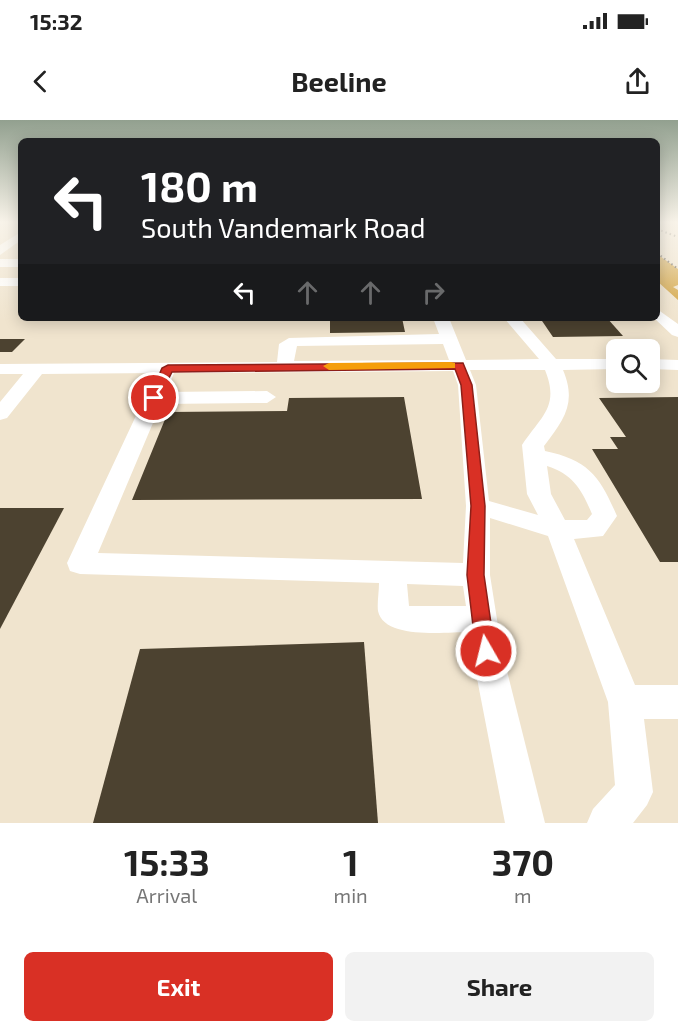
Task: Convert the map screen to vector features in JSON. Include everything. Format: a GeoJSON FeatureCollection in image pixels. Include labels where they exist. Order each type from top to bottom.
{"type":"FeatureCollection","features":[{"type":"Feature","properties":{"kind":"street"},"geometry":{"type":"LineString","coordinates":[[0,263],[18,263]]}},
{"type":"Feature","properties":{"kind":"street"},"geometry":{"type":"LineString","coordinates":[[0,282],[18,282]]}},
{"type":"Feature","properties":{"kind":"street"},"geometry":{"type":"LineString","coordinates":[[660,316],[678,332]]}},
{"type":"Feature","properties":{"kind":"street"},"geometry":{"type":"LineString","coordinates":[[442,321],[467,385],[478,506],[476,575],[486,651],[525,823]]}},
{"type":"Feature","properties":{"kind":"street"},"geometry":{"type":"LineString","coordinates":[[515,321],[551,364],[558,382],[560,404],[552,422],[533,445],[538,494],[558,531],[625,702],[634,792],[607,823]]}},
{"type":"Feature","properties":{"kind":"street"},"geometry":{"type":"LineString","coordinates":[[285,367],[287,344],[295,340],[449,339]]}},
{"type":"Feature","properties":{"kind":"street"},"geometry":{"type":"LineString","coordinates":[[0,369],[606,364]]}},
{"type":"Feature","properties":{"kind":"street"},"geometry":{"type":"LineString","coordinates":[[660,364],[678,364]]}},
{"type":"Feature","properties":{"kind":"street"},"geometry":{"type":"LineString","coordinates":[[168,368],[80,563],[476,575]]}},
{"type":"Feature","properties":{"kind":"street"},"geometry":{"type":"LineString","coordinates":[[0,414],[8,393],[37,369]]}},
{"type":"Feature","properties":{"kind":"street"},"geometry":{"type":"LineString","coordinates":[[154,398],[267,397]]}},
{"type":"Feature","properties":{"kind":"street"},"geometry":{"type":"LineString","coordinates":[[478,506],[558,531],[594,529],[605,516],[595,491],[579,470],[560,461],[534,456]]}},
{"type":"Feature","properties":{"kind":"street"},"geometry":{"type":"LineString","coordinates":[[393,572],[393,612],[405,619],[482,620]]}},
{"type":"Feature","properties":{"kind":"street"},"geometry":{"type":"LineString","coordinates":[[625,702],[678,702]]}},
{"type":"Feature","properties":{"kind":"shaded area"},"geometry":{"type":"Polygon","coordinates":[[[660,256],[678,269],[678,285],[673,287],[678,290],[678,300],[660,284],[660,256]]]}},
{"type":"Feature","properties":{"kind":"building"},"geometry":{"type":"Polygon","coordinates":[[[330,321],[403,321],[405,332],[330,333],[330,321]]]}},
{"type":"Feature","properties":{"kind":"building"},"geometry":{"type":"Polygon","coordinates":[[[542,321],[610,321],[623,336],[553,337],[542,321]]]}},
{"type":"Feature","properties":{"kind":"building"},"geometry":{"type":"Polygon","coordinates":[[[0,339],[25,339],[12,352],[0,352],[0,339]]]}},
{"type":"Feature","properties":{"kind":"building"},"geometry":{"type":"Polygon","coordinates":[[[404,397],[422,499],[132,500],[168,412],[287,411],[289,398],[404,397]]]}},
{"type":"Feature","properties":{"kind":"building"},"geometry":{"type":"Polygon","coordinates":[[[678,397],[678,562],[660,562],[592,449],[618,449],[610,437],[626,437],[599,398],[678,397]]]}},
{"type":"Feature","properties":{"kind":"building"},"geometry":{"type":"Polygon","coordinates":[[[0,508],[64,508],[0,629],[0,508]]]}},
{"type":"Feature","properties":{"kind":"building"},"geometry":{"type":"Polygon","coordinates":[[[364,642],[378,823],[93,823],[140,649],[364,642]]]}},
{"type":"Feature","properties":{"kind":"railway"},"geometry":{"type":"LineString","coordinates":[[660,255],[678,269]]}},
{"type":"Feature","properties":{"kind":"slow traffic"},"geometry":{"type":"LineString","coordinates":[[329,366],[451,365]]}},
{"type":"Feature","properties":{"kind":"route"},"geometry":{"type":"LineString","coordinates":[[154,398],[168,368],[459,365],[467,385],[469,405],[478,506],[476,575],[486,651]]}}]}
